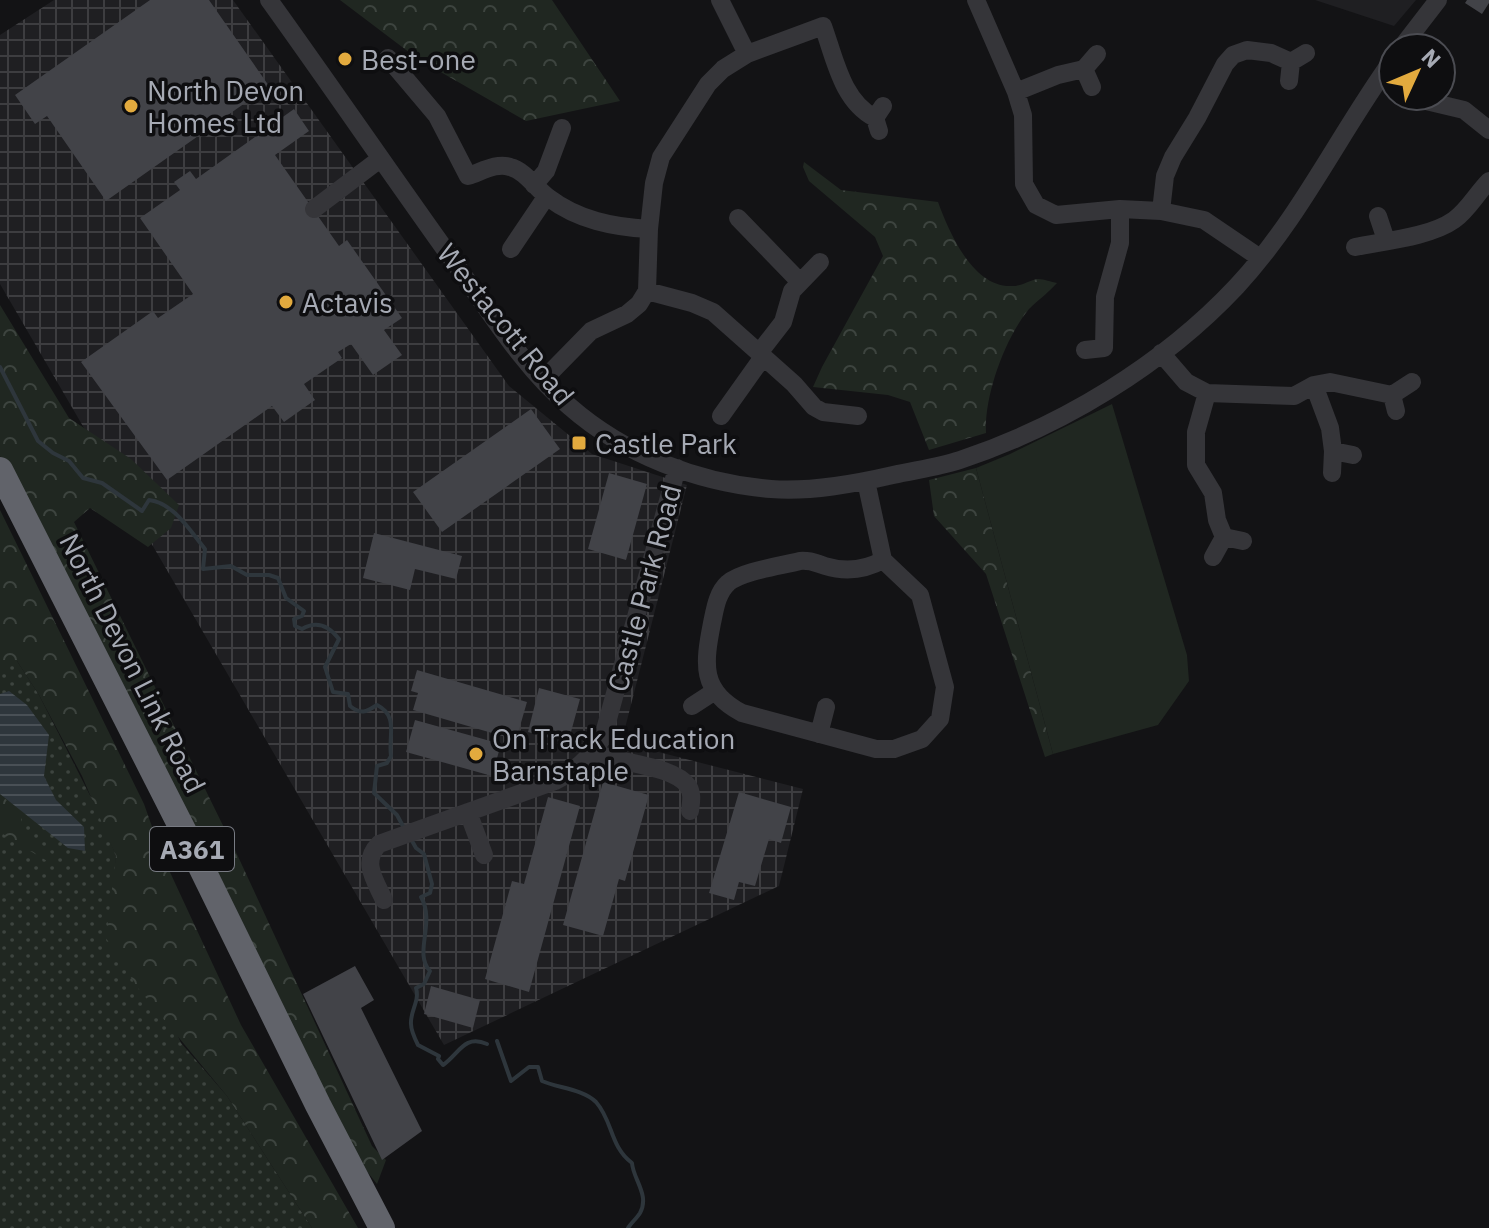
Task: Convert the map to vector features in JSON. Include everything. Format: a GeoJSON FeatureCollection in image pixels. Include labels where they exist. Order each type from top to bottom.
{"type":"FeatureCollection","features":[{"type":"Feature","properties":{"kind":"highway","name":"North Devon Link Road"},"geometry":{"type":"LineString","coordinates":[[0,470],[382,1228]]}},
{"type":"Feature","properties":{"kind":"street","name":"Westacott Road"},"geometry":{"type":"LineString","coordinates":[[269,0],[489,311],[543,380],[567,405],[605,433],[677,468],[713,480],[773,489],[866,481],[959,460],[1079,408],[1161,353],[1210,312],[1260,258],[1377,97]]}},
{"type":"Feature","properties":{"kind":"street"},"geometry":{"type":"LineString","coordinates":[[720,0],[747,54]]}},
{"type":"Feature","properties":{"kind":"street"},"geometry":{"type":"LineString","coordinates":[[976,0],[1016,92],[1025,128],[1024,184],[1036,205],[1056,215],[1120,209],[1161,211],[1204,220],[1260,258]]}},
{"type":"Feature","properties":{"kind":"street"},"geometry":{"type":"LineString","coordinates":[[1413,32],[1438,0]]}},
{"type":"Feature","properties":{"kind":"street"},"geometry":{"type":"LineString","coordinates":[[543,380],[591,331],[627,314],[639,304],[647,291],[649,229],[654,183],[661,157],[708,84],[723,69],[747,54],[831,23],[851,100],[862,111],[879,118]]}},
{"type":"Feature","properties":{"kind":"street"},"geometry":{"type":"LineString","coordinates":[[1161,211],[1165,176],[1173,157],[1233,55],[1247,50],[1271,53],[1295,65]]}},
{"type":"Feature","properties":{"kind":"street"},"geometry":{"type":"LineString","coordinates":[[1016,92],[1058,75],[1084,69],[1097,54]]}},
{"type":"Feature","properties":{"kind":"street"},"geometry":{"type":"LineString","coordinates":[[388,58],[437,116],[468,176]]}},
{"type":"Feature","properties":{"kind":"street"},"geometry":{"type":"LineString","coordinates":[[1084,69],[1092,87]]}},
{"type":"Feature","properties":{"kind":"street"},"geometry":{"type":"LineString","coordinates":[[1457,108],[1464,110],[1489,130]]}},
{"type":"Feature","properties":{"kind":"street"},"geometry":{"type":"LineString","coordinates":[[511,249],[540,191],[562,128]]}},
{"type":"Feature","properties":{"kind":"street"},"geometry":{"type":"LineString","coordinates":[[314,209],[380,159]]}},
{"type":"Feature","properties":{"kind":"street"},"geometry":{"type":"LineString","coordinates":[[450,183],[498,166],[510,166],[522,172],[564,209],[594,221],[649,229]]}},
{"type":"Feature","properties":{"kind":"street"},"geometry":{"type":"LineString","coordinates":[[1355,247],[1440,227],[1454,220],[1489,181]]}},
{"type":"Feature","properties":{"kind":"street"},"geometry":{"type":"LineString","coordinates":[[1085,350],[1104,348],[1105,297],[1120,243],[1120,209]]}},
{"type":"Feature","properties":{"kind":"street"},"geometry":{"type":"LineString","coordinates":[[1378,216],[1386,240]]}},
{"type":"Feature","properties":{"kind":"street"},"geometry":{"type":"LineString","coordinates":[[738,218],[800,282]]}},
{"type":"Feature","properties":{"kind":"street"},"geometry":{"type":"LineString","coordinates":[[721,416],[783,322],[792,291],[820,262]]}},
{"type":"Feature","properties":{"kind":"street"},"geometry":{"type":"LineString","coordinates":[[647,291],[713,312],[794,384],[814,407],[823,412],[858,416]]}},
{"type":"Feature","properties":{"kind":"street"},"geometry":{"type":"LineString","coordinates":[[1161,353],[1186,382],[1207,393],[1294,396],[1314,385],[1330,382],[1394,403],[1412,382]]}},
{"type":"Feature","properties":{"kind":"street"},"geometry":{"type":"LineString","coordinates":[[1314,385],[1330,428],[1332,473]]}},
{"type":"Feature","properties":{"kind":"street"},"geometry":{"type":"LineString","coordinates":[[1207,393],[1196,432],[1196,465],[1213,493],[1217,520],[1224,537]]}},
{"type":"Feature","properties":{"kind":"street"},"geometry":{"type":"LineString","coordinates":[[1333,451],[1353,455]]}},
{"type":"Feature","properties":{"kind":"street","name":"Castle Park Road"},"geometry":{"type":"LineString","coordinates":[[384,900],[369,867],[372,851],[379,844],[555,781],[569,774],[594,752],[603,737],[677,468]]}},
{"type":"Feature","properties":{"kind":"street"},"geometry":{"type":"LineString","coordinates":[[866,481],[883,560],[920,595],[945,687],[940,719],[922,739],[894,749],[876,749],[742,713],[727,705],[715,691],[705,659],[720,592],[730,581],[800,561],[812,560],[842,569],[857,569],[883,560]]}},
{"type":"Feature","properties":{"kind":"street"},"geometry":{"type":"LineString","coordinates":[[1224,537],[1243,541]]}},
{"type":"Feature","properties":{"kind":"street"},"geometry":{"type":"LineString","coordinates":[[1213,557],[1224,537]]}},
{"type":"Feature","properties":{"kind":"street"},"geometry":{"type":"LineString","coordinates":[[692,706],[715,691]]}},
{"type":"Feature","properties":{"kind":"street"},"geometry":{"type":"LineString","coordinates":[[819,734],[826,707]]}},
{"type":"Feature","properties":{"kind":"street"},"geometry":{"type":"LineString","coordinates":[[594,752],[677,777],[688,787],[692,796],[690,811]]}},
{"type":"Feature","properties":{"kind":"street"},"geometry":{"type":"LineString","coordinates":[[468,812],[484,855]]}},
{"type":"Feature","properties":{"kind":"shaded area"},"geometry":{"type":"Polygon","coordinates":[[[54,0],[233,0],[509,386],[592,454],[687,485],[623,736],[631,745],[803,789],[779,886],[444,1045],[0,284],[0,35],[54,0]]]}},
{"type":"Feature","properties":{"kind":"shaded area"},"geometry":{"type":"Polygon","coordinates":[[[1315,0],[1416,0],[1394,26],[1315,0]]]}},
{"type":"Feature","properties":{"kind":"shaded area"},"geometry":{"type":"Polygon","coordinates":[[[9,691],[27,705],[49,735],[44,776],[56,800],[84,827],[85,851],[68,848],[0,794],[0,694],[9,691]]]}},
{"type":"Feature","properties":{"kind":"green space"},"geometry":{"type":"Polygon","coordinates":[[[340,0],[552,0],[620,101],[526,121],[418,59],[340,0]]]}},
{"type":"Feature","properties":{"kind":"green space"},"geometry":{"type":"Polygon","coordinates":[[[804,162],[841,190],[938,202],[956,243],[975,269],[986,278],[999,284],[1016,286],[1038,279],[1057,283],[1029,309],[1004,351],[988,402],[986,433],[929,450],[910,402],[888,395],[813,387],[883,256],[875,237],[809,181],[804,162]]]}},
{"type":"Feature","properties":{"kind":"green space"},"geometry":{"type":"Polygon","coordinates":[[[0,305],[69,418],[131,459],[179,505],[171,528],[148,547],[90,508],[74,522],[235,850],[372,1146],[386,1160],[377,1184],[361,1164],[0,456],[0,305]]]}},
{"type":"Feature","properties":{"kind":"green space"},"geometry":{"type":"Polygon","coordinates":[[[1112,404],[1187,655],[1189,681],[1158,725],[1053,754],[976,468],[1112,404]]]}},
{"type":"Feature","properties":{"kind":"green space"},"geometry":{"type":"Polygon","coordinates":[[[976,468],[1053,754],[1045,757],[986,574],[934,516],[929,480],[976,468]]]}},
{"type":"Feature","properties":{"kind":"green space"},"geometry":{"type":"Polygon","coordinates":[[[0,510],[144,804],[162,855],[241,1025],[358,1228],[312,1228],[227,1096],[137,987],[106,938],[116,856],[82,776],[39,695],[17,661],[0,667],[0,510]]]}},
{"type":"Feature","properties":{"kind":"green space"},"geometry":{"type":"Polygon","coordinates":[[[0,620],[17,661],[39,695],[101,817],[116,856],[114,890],[181,1043],[227,1096],[312,1228],[0,1228],[0,620]]]}},
{"type":"Feature","properties":{"kind":"green space"},"geometry":{"type":"Polygon","coordinates":[[[4,798],[19,810],[23,827],[54,856],[49,862],[0,831],[0,800],[4,798]]]}},
{"type":"Feature","properties":{"kind":"building","name":"North Devon Homes Ltd"},"geometry":{"type":"Polygon","coordinates":[[[150,0],[209,0],[269,86],[106,201],[47,116],[35,124],[15,95],[150,0]]]}},
{"type":"Feature","properties":{"kind":"building"},"geometry":{"type":"Polygon","coordinates":[[[1467,0],[1489,0],[1489,3],[1482,14],[1465,3],[1467,0]]]}},
{"type":"Feature","properties":{"kind":"building","name":"Actavis"},"geometry":{"type":"Polygon","coordinates":[[[294,109],[309,131],[275,155],[339,246],[347,240],[402,318],[384,330],[402,355],[373,375],[351,344],[338,352],[342,358],[304,384],[315,400],[284,422],[272,406],[167,480],[81,362],[153,311],[158,318],[193,294],[140,218],[180,190],[174,182],[190,171],[196,179],[294,109]]]}},
{"type":"Feature","properties":{"kind":"building"},"geometry":{"type":"Polygon","coordinates":[[[531,409],[560,449],[442,532],[413,492],[531,409]]]}},
{"type":"Feature","properties":{"kind":"building"},"geometry":{"type":"Polygon","coordinates":[[[609,473],[647,484],[626,560],[588,549],[609,473]]]}},
{"type":"Feature","properties":{"kind":"building"},"geometry":{"type":"Polygon","coordinates":[[[374,533],[462,556],[456,579],[415,569],[410,590],[363,578],[374,533]]]}},
{"type":"Feature","properties":{"kind":"building"},"geometry":{"type":"Polygon","coordinates":[[[417,670],[527,702],[516,740],[413,710],[418,693],[411,691],[417,670]]]}},
{"type":"Feature","properties":{"kind":"building"},"geometry":{"type":"Polygon","coordinates":[[[539,688],[580,699],[568,743],[528,732],[539,688]]]}},
{"type":"Feature","properties":{"kind":"building"},"geometry":{"type":"Polygon","coordinates":[[[415,720],[501,744],[492,776],[406,752],[415,720]]]}},
{"type":"Feature","properties":{"kind":"building"},"geometry":{"type":"Polygon","coordinates":[[[603,782],[649,795],[625,881],[619,879],[603,936],[563,925],[603,782]]]}},
{"type":"Feature","properties":{"kind":"building"},"geometry":{"type":"Polygon","coordinates":[[[739,792],[791,807],[781,843],[769,839],[755,886],[739,882],[734,900],[709,893],[739,792]]]}},
{"type":"Feature","properties":{"kind":"building"},"geometry":{"type":"Polygon","coordinates":[[[548,797],[580,806],[529,992],[485,979],[512,881],[524,884],[548,797]]]}},
{"type":"Feature","properties":{"kind":"building"},"geometry":{"type":"Polygon","coordinates":[[[355,966],[374,1000],[361,1008],[422,1131],[382,1160],[303,994],[355,966]]]}},
{"type":"Feature","properties":{"kind":"building"},"geometry":{"type":"Polygon","coordinates":[[[431,986],[480,1000],[473,1028],[424,1014],[431,986]]]}},
{"type":"Feature","properties":{"kind":"waterway"},"geometry":{"type":"LineString","coordinates":[[0,367],[38,441],[69,461],[83,478],[102,483],[142,511],[149,500],[166,506],[205,549],[203,569],[231,566],[247,575],[278,578],[286,598],[304,611],[302,616],[294,619],[295,626],[302,629],[322,626],[335,634],[339,639],[325,667],[333,692],[348,694],[350,706],[357,711],[367,711],[377,705],[388,715],[391,756],[387,763],[377,766],[374,793],[397,815],[404,828]]}},
{"type":"Feature","properties":{"kind":"waterway"},"geometry":{"type":"LineString","coordinates":[[411,839],[424,854],[432,884],[430,893],[421,897],[426,917],[424,956],[430,971],[424,984],[416,988],[417,997],[411,1019],[413,1035],[418,1045],[439,1056],[443,1065],[467,1043],[487,1044]]}},
{"type":"Feature","properties":{"kind":"waterway"},"geometry":{"type":"LineString","coordinates":[[497,1041],[511,1081],[529,1067],[538,1067],[542,1081],[584,1094],[602,1109],[619,1149],[632,1163],[642,1193],[643,1206],[628,1228]]}},
{"type":"Feature","properties":{"kind":"place","name":"Best-one"},"geometry":{"type":"Point","coordinates":[345,59]}},
{"type":"Feature","properties":{"kind":"place","name":"North Devon Homes Ltd"},"geometry":{"type":"Point","coordinates":[131,106]}},
{"type":"Feature","properties":{"kind":"place","name":"Actavis"},"geometry":{"type":"Point","coordinates":[286,302]}},
{"type":"Feature","properties":{"kind":"place","name":"Castle Park"},"geometry":{"type":"Point","coordinates":[579,443]}},
{"type":"Feature","properties":{"kind":"place","name":"On Track Education Barnstaple"},"geometry":{"type":"Point","coordinates":[476,754]}}]}
